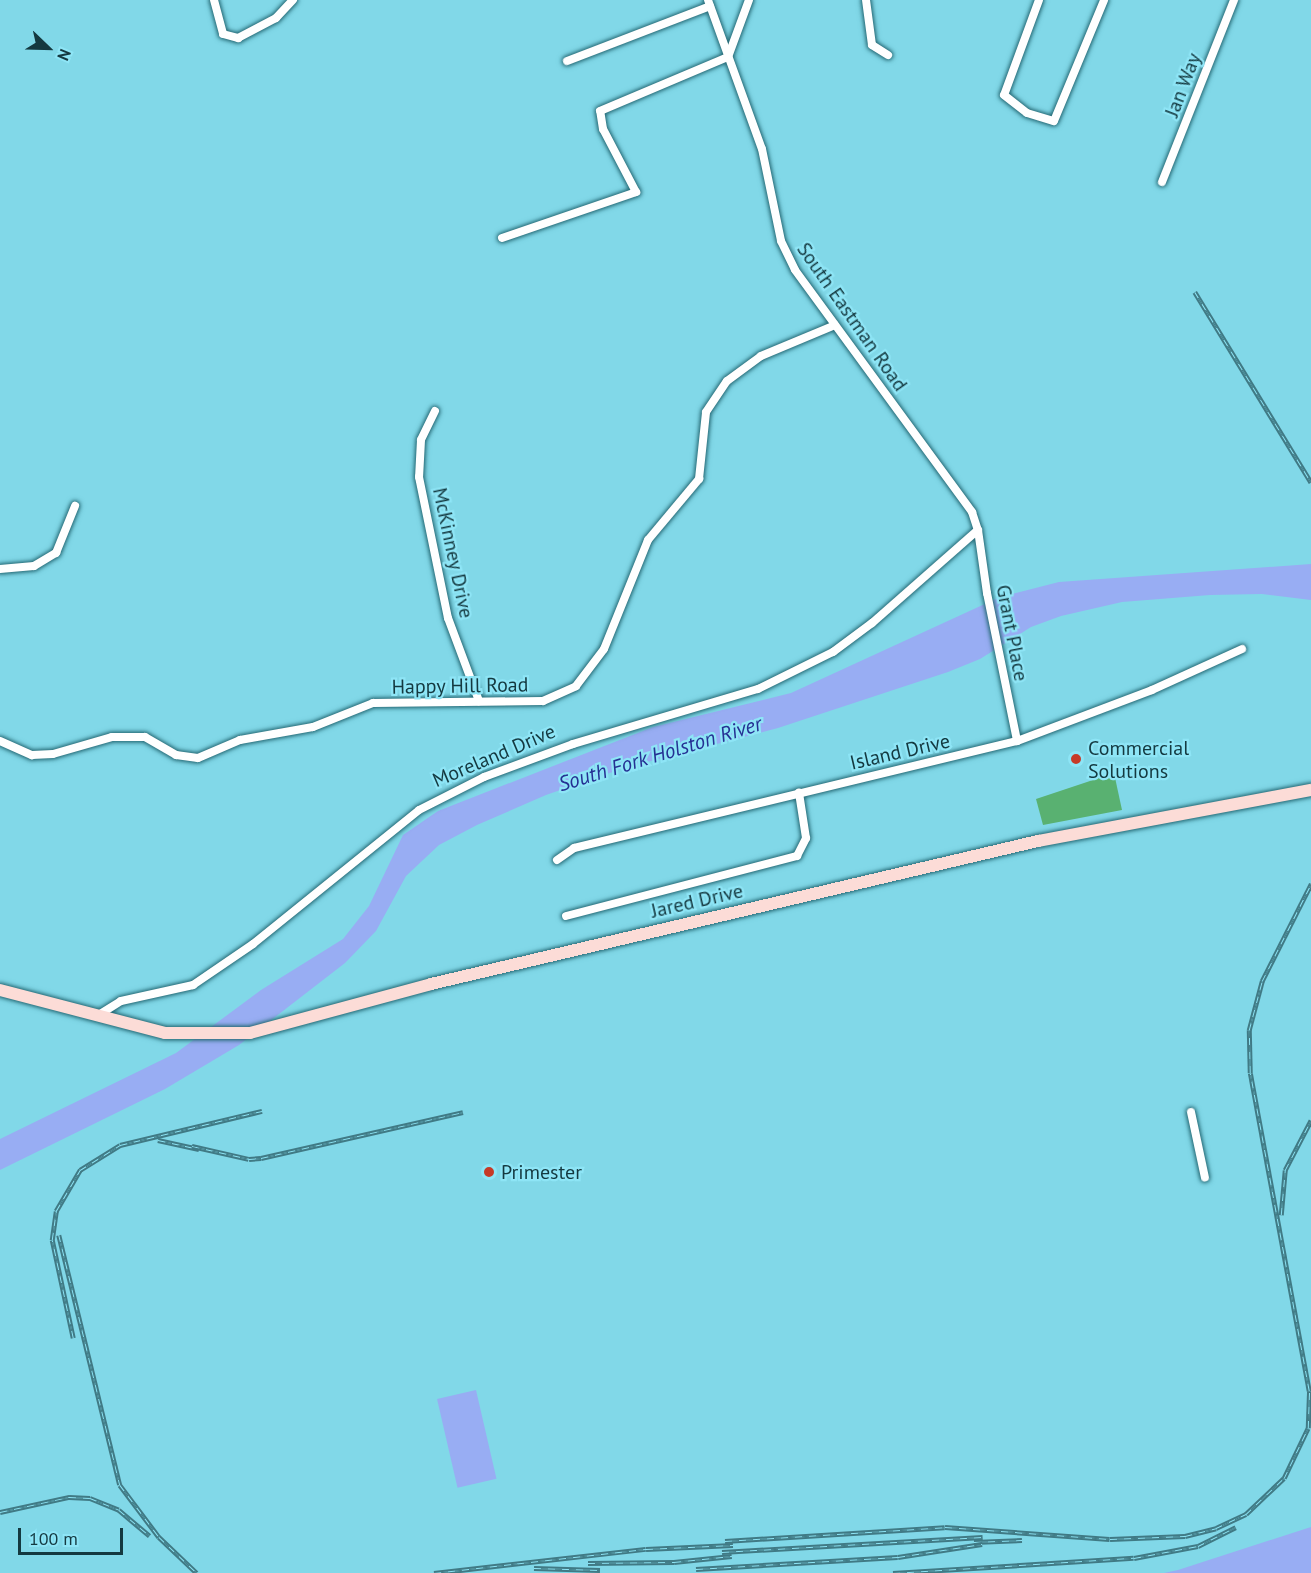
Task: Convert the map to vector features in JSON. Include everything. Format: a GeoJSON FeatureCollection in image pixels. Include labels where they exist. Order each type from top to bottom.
{"type":"FeatureCollection","features":[{"type":"Feature","properties":{"kind":"main road","name":"Jared Drive"},"geometry":{"type":"LineString","coordinates":[[95,1017],[165,1033],[209,1036],[268,1029],[431,984],[1038,841],[1311,790]]}},
{"type":"Feature","properties":{"kind":"main road"},"geometry":{"type":"LineString","coordinates":[[0,990],[95,1017]]}},
{"type":"Feature","properties":{"kind":"street"},"geometry":{"type":"LineString","coordinates":[[214,0],[223,34],[238,38],[258,29],[293,0]]}},
{"type":"Feature","properties":{"kind":"street"},"geometry":{"type":"LineString","coordinates":[[501,238],[636,192],[603,129],[600,111],[728,57],[748,0]]}},
{"type":"Feature","properties":{"kind":"street"},"geometry":{"type":"LineString","coordinates":[[866,0],[872,45],[888,55]]}},
{"type":"Feature","properties":{"kind":"street"},"geometry":{"type":"LineString","coordinates":[[1039,0],[1004,95],[1027,113],[1054,121],[1104,0]]}},
{"type":"Feature","properties":{"kind":"street","name":"Jan Way"},"geometry":{"type":"LineString","coordinates":[[1162,182],[1234,0]]}},
{"type":"Feature","properties":{"kind":"street"},"geometry":{"type":"LineString","coordinates":[[567,61],[709,3]]}},
{"type":"Feature","properties":{"kind":"street","name":"South Eastman Road"},"geometry":{"type":"LineString","coordinates":[[709,3],[762,149],[781,241],[795,270],[972,512],[978,530]]}},
{"type":"Feature","properties":{"kind":"street","name":"Happy Hill Road"},"geometry":{"type":"LineString","coordinates":[[0,741],[32,755],[53,754],[112,737],[145,737],[176,755],[198,758],[240,740],[313,728],[373,703],[543,701],[576,686],[604,649],[648,540],[699,479],[706,412],[727,381],[761,356],[835,325]]}},
{"type":"Feature","properties":{"kind":"street","name":"McKinney Drive"},"geometry":{"type":"LineString","coordinates":[[435,411],[421,440],[419,477],[448,618],[479,701]]}},
{"type":"Feature","properties":{"kind":"street"},"geometry":{"type":"LineString","coordinates":[[0,569],[33,566],[56,553],[75,506]]}},
{"type":"Feature","properties":{"kind":"street","name":"Grant Place"},"geometry":{"type":"LineString","coordinates":[[978,530],[988,602],[1017,741]]}},
{"type":"Feature","properties":{"kind":"street","name":"Moreland Drive"},"geometry":{"type":"LineString","coordinates":[[95,1017],[121,1001],[193,986],[253,944],[418,810],[484,777],[573,744],[758,689],[833,652],[872,623],[978,530]]}},
{"type":"Feature","properties":{"kind":"street","name":"Island Drive"},"geometry":{"type":"LineString","coordinates":[[557,860],[574,848],[1017,741],[1152,690],[1242,649]]}},
{"type":"Feature","properties":{"kind":"street"},"geometry":{"type":"LineString","coordinates":[[566,916],[797,856],[806,838],[799,793]]}},
{"type":"Feature","properties":{"kind":"street"},"geometry":{"type":"LineString","coordinates":[[1191,1112],[1205,1178]]}},
{"type":"Feature","properties":{"kind":"green space"},"geometry":{"type":"Polygon","coordinates":[[[1114,773],[1122,810],[1043,825],[1036,799],[1114,773]]]}},
{"type":"Feature","properties":{"kind":"water","name":"South Fork Holston River"},"geometry":{"type":"Polygon","coordinates":[[[1311,564],[1311,600],[1262,594],[1210,595],[1122,602],[1061,616],[1031,627],[980,659],[948,672],[778,728],[624,768],[546,795],[477,825],[439,845],[406,876],[376,931],[345,963],[239,1045],[165,1089],[0,1170],[0,1139],[176,1053],[261,990],[343,939],[369,906],[403,835],[438,811],[653,727],[791,693],[1000,597],[1059,582],[1311,564]]]}},
{"type":"Feature","properties":{"kind":"water"},"geometry":{"type":"Polygon","coordinates":[[[476,1390],[496,1479],[457,1488],[437,1399],[476,1390]]]}},
{"type":"Feature","properties":{"kind":"water"},"geometry":{"type":"Polygon","coordinates":[[[1311,1527],[1311,1573],[1164,1573],[1178,1570],[1311,1527]]]}},
{"type":"Feature","properties":{"kind":"railway"},"geometry":{"type":"LineString","coordinates":[[1195,292],[1311,482]]}},
{"type":"Feature","properties":{"kind":"railway"},"geometry":{"type":"LineString","coordinates":[[725,1541],[945,1527],[1110,1539],[1185,1536],[1216,1528],[1246,1514],[1284,1478],[1308,1428],[1309,1391],[1250,1073],[1249,1030],[1262,981],[1311,884]]}},
{"type":"Feature","properties":{"kind":"railway"},"geometry":{"type":"LineString","coordinates":[[73,1338],[52,1240],[56,1211],[80,1170],[120,1145],[262,1111]]}},
{"type":"Feature","properties":{"kind":"railway"},"geometry":{"type":"LineString","coordinates":[[192,1146],[249,1159],[261,1158],[463,1112]]}},
{"type":"Feature","properties":{"kind":"railway"},"geometry":{"type":"LineString","coordinates":[[1281,1215],[1285,1170],[1311,1120]]}},
{"type":"Feature","properties":{"kind":"railway"},"geometry":{"type":"LineString","coordinates":[[158,1140],[199,1149]]}},
{"type":"Feature","properties":{"kind":"railway"},"geometry":{"type":"LineString","coordinates":[[59,1235],[120,1485],[159,1537],[197,1573]]}},
{"type":"Feature","properties":{"kind":"railway"},"geometry":{"type":"LineString","coordinates":[[0,1512],[69,1497],[90,1498],[119,1510],[150,1536]]}},
{"type":"Feature","properties":{"kind":"railway"},"geometry":{"type":"LineString","coordinates":[[893,1573],[1134,1558],[1198,1546],[1236,1527]]}},
{"type":"Feature","properties":{"kind":"railway"},"geometry":{"type":"LineString","coordinates":[[722,1552],[983,1537]]}},
{"type":"Feature","properties":{"kind":"railway"},"geometry":{"type":"LineString","coordinates":[[974,1542],[1022,1540]]}},
{"type":"Feature","properties":{"kind":"railway"},"geometry":{"type":"LineString","coordinates":[[696,1569],[898,1557],[982,1544]]}},
{"type":"Feature","properties":{"kind":"railway"},"geometry":{"type":"LineString","coordinates":[[434,1573],[646,1549],[733,1545]]}},
{"type":"Feature","properties":{"kind":"railway"},"geometry":{"type":"LineString","coordinates":[[588,1563],[674,1562],[732,1556]]}},
{"type":"Feature","properties":{"kind":"railway"},"geometry":{"type":"LineString","coordinates":[[534,1568],[600,1570]]}},
{"type":"Feature","properties":{"kind":"place","name":"Commercial Solutions"},"geometry":{"type":"Point","coordinates":[1076,759]}},
{"type":"Feature","properties":{"kind":"place","name":"Primester"},"geometry":{"type":"Point","coordinates":[489,1172]}}]}
